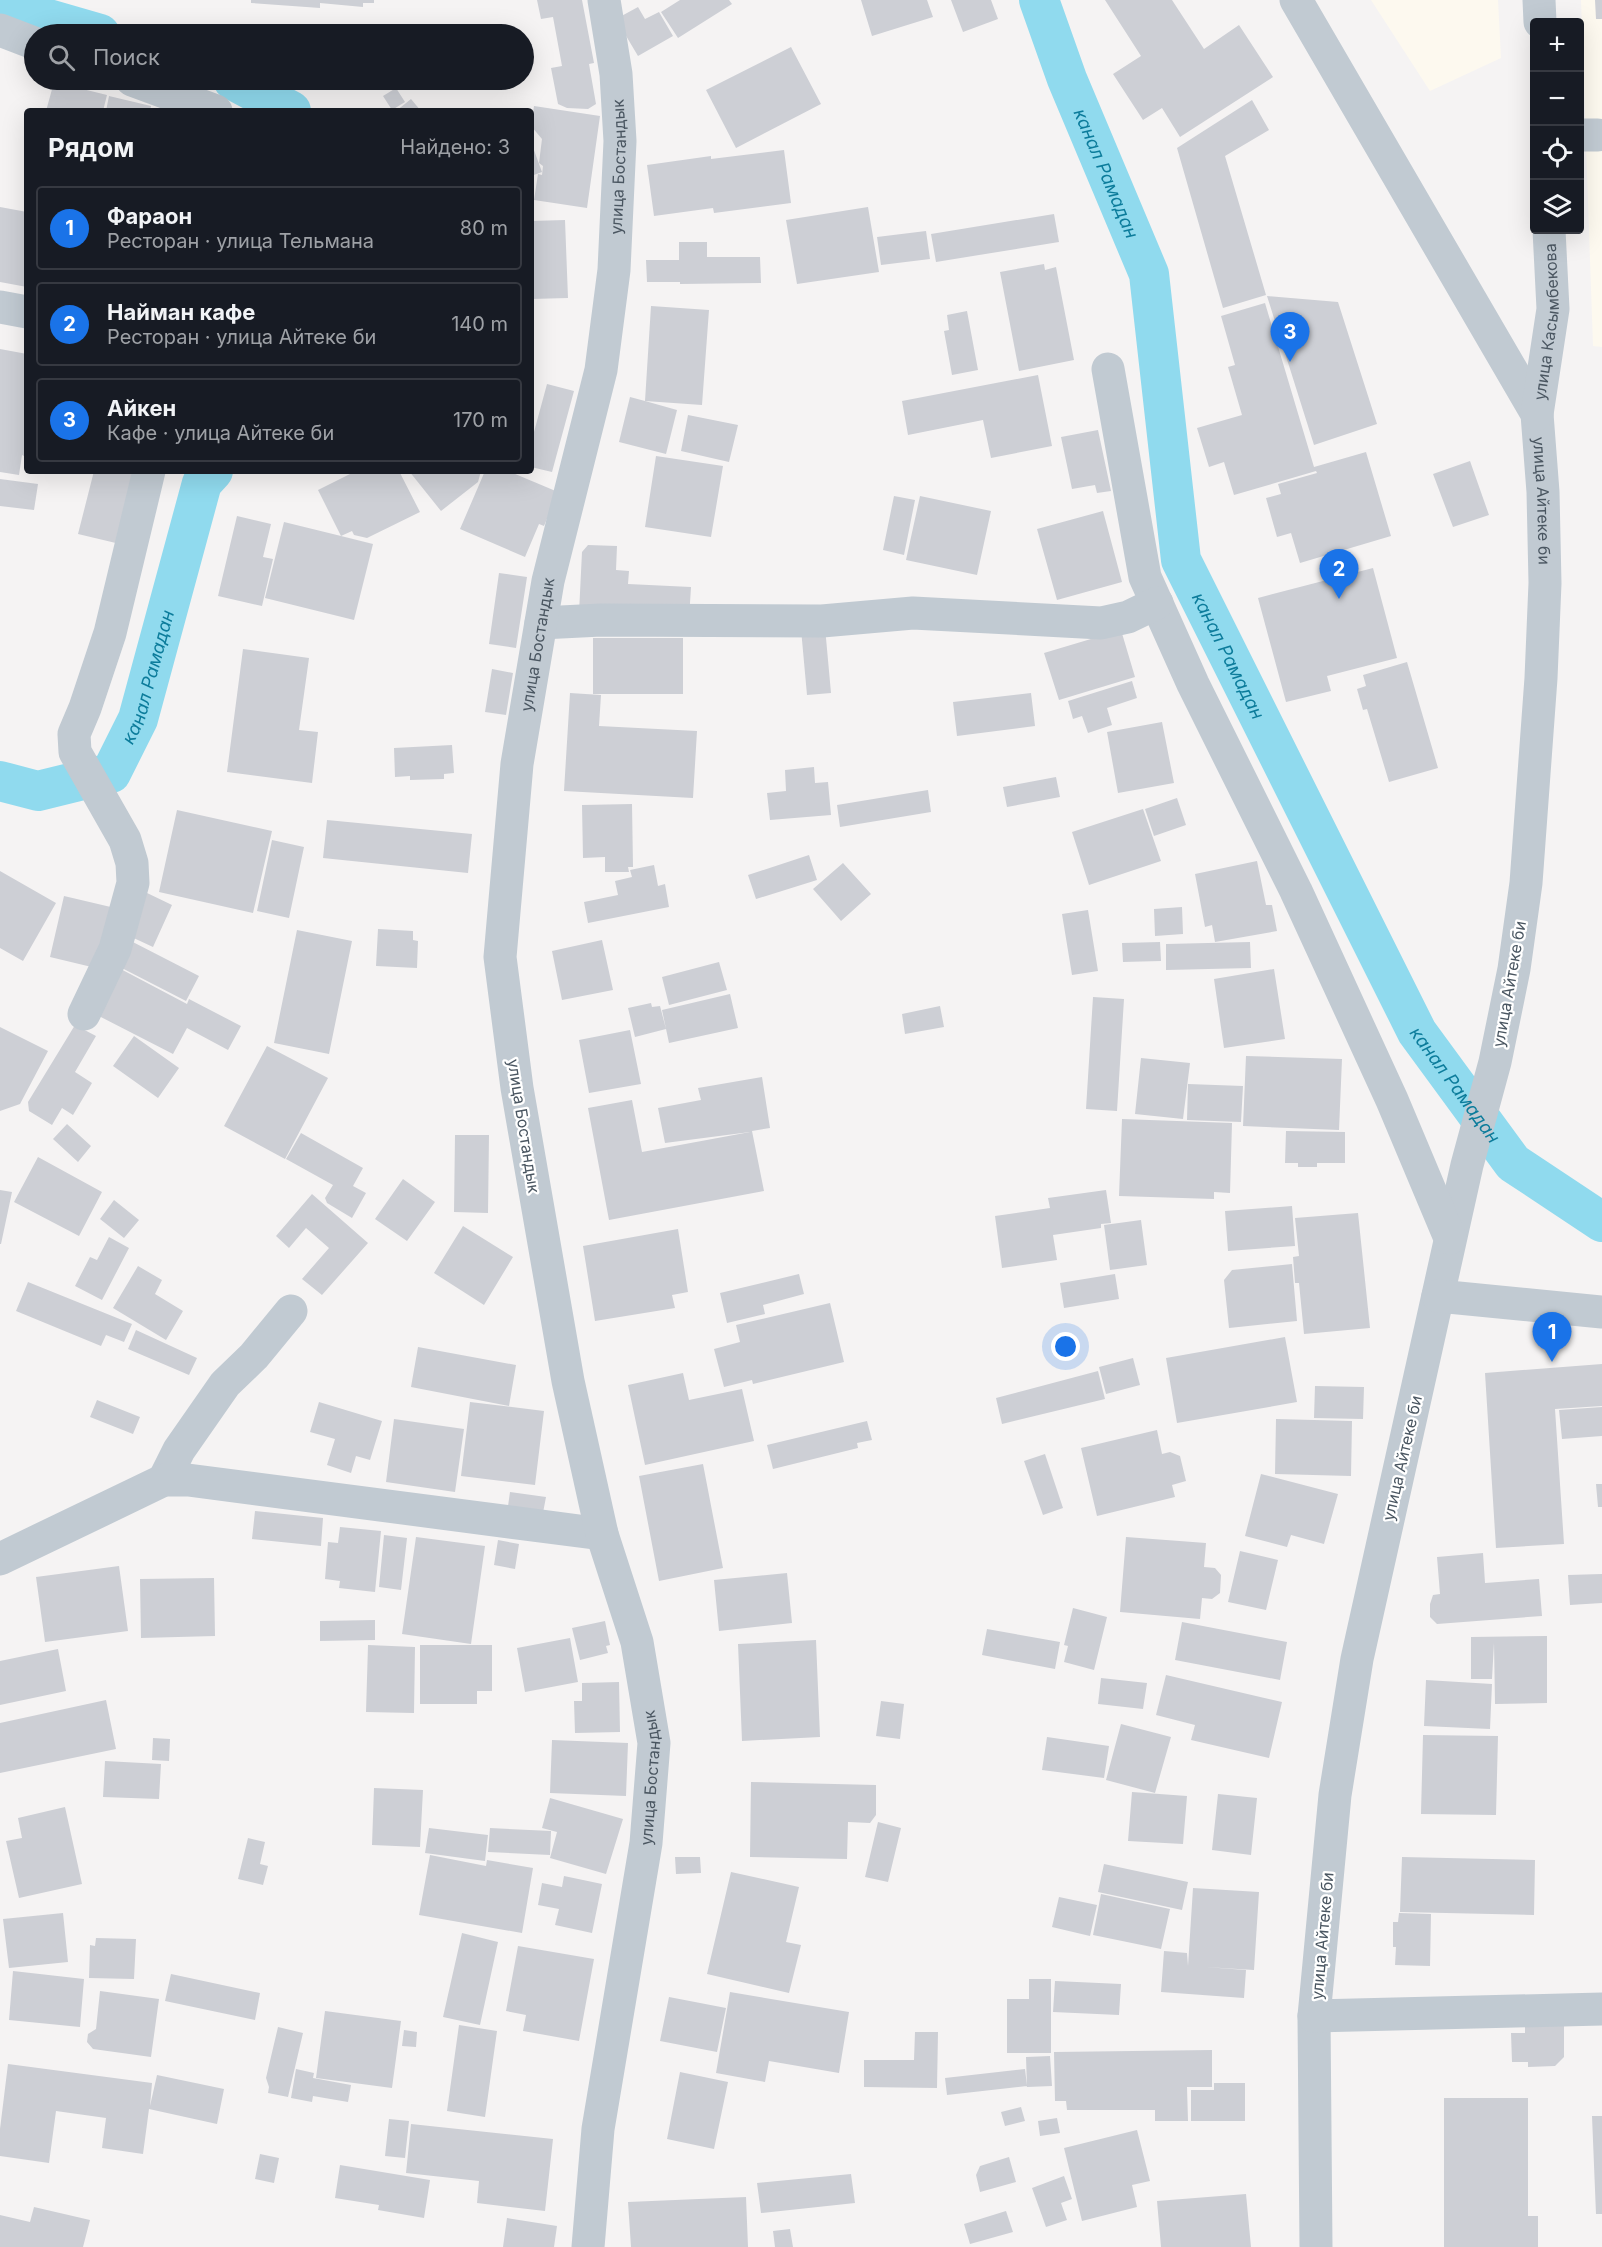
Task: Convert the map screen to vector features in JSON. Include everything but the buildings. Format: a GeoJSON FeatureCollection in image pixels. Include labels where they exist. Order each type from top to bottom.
{"type":"FeatureCollection","features":[{"type":"Feature","properties":{"kind":"street","name":"улица Бостандык"},"geometry":{"type":"LineString","coordinates":[[588,2247],[598,2129],[646,1843],[654,1743],[637,1642],[602,1534],[566,1369],[517,1088],[500,957],[517,764],[548,581],[601,370],[614,270],[620,141],[616,74],[604,0]]}},
{"type":"Feature","properties":{"kind":"street","name":"улица Айтеке би"},"geometry":{"type":"LineString","coordinates":[[1296,0],[1537,414],[1543,492],[1545,583],[1526,883],[1514,969],[1495,1062],[1450,1238],[1357,1659],[1335,1795],[1314,2016],[1316,2247]]}},
{"type":"Feature","properties":{"kind":"street"},"geometry":{"type":"LineString","coordinates":[[1539,0],[1540,18]]}},
{"type":"Feature","properties":{"kind":"street"},"geometry":{"type":"LineString","coordinates":[[0,30],[24,39]]}},
{"type":"Feature","properties":{"kind":"street"},"geometry":{"type":"LineString","coordinates":[[159,90],[208,108]]}},
{"type":"Feature","properties":{"kind":"street","name":"улица Касымбекова"},"geometry":{"type":"LineString","coordinates":[[1537,414],[1553,309],[1549,234]]}},
{"type":"Feature","properties":{"kind":"street"},"geometry":{"type":"LineString","coordinates":[[0,307],[24,311]]}},
{"type":"Feature","properties":{"kind":"street"},"geometry":{"type":"LineString","coordinates":[[1108,369],[1145,577],[1192,684],[1296,891],[1392,1100],[1450,1238]]}},
{"type":"Feature","properties":{"kind":"street"},"geometry":{"type":"LineString","coordinates":[[84,1014],[115,949],[133,883],[132,862],[125,840],[75,752],[74,734],[110,633],[148,474]]}},
{"type":"Feature","properties":{"kind":"street"},"geometry":{"type":"LineString","coordinates":[[541,623],[601,620],[822,621],[913,613],[1101,623],[1128,617],[1157,603]]}},
{"type":"Feature","properties":{"kind":"street"},"geometry":{"type":"LineString","coordinates":[[1438,1296],[1602,1312]]}},
{"type":"Feature","properties":{"kind":"street"},"geometry":{"type":"LineString","coordinates":[[164,1480],[180,1450],[225,1384],[254,1356],[291,1311]]}},
{"type":"Feature","properties":{"kind":"street"},"geometry":{"type":"LineString","coordinates":[[0,1558],[164,1480],[188,1480],[602,1534]]}},
{"type":"Feature","properties":{"kind":"street","name":"улица Айтеке би"},"geometry":{"type":"LineString","coordinates":[[1314,2016],[1602,2009]]}},
{"type":"Feature","properties":{"kind":"shaded area"},"geometry":{"type":"Polygon","coordinates":[[[1371,0],[1498,0],[1501,58],[1430,91],[1371,0]]]}},
{"type":"Feature","properties":{"kind":"shaded area"},"geometry":{"type":"Polygon","coordinates":[[[1581,0],[1602,0],[1602,347],[1593,346],[1584,86],[1584,18],[1582,18],[1581,0]]]}},
{"type":"Feature","properties":{"kind":"waterway","name":"канал Рамадан"},"geometry":{"type":"LineString","coordinates":[[1039,0],[1067,79],[1149,274],[1181,560],[1417,1032],[1513,1163],[1602,1222]]}},
{"type":"Feature","properties":{"kind":"waterway","name":"канал Рамадан"},"geometry":{"type":"LineString","coordinates":[[0,5],[66,24]]}},
{"type":"Feature","properties":{"kind":"waterway","name":"канал Рамадан"},"geometry":{"type":"LineString","coordinates":[[252,90],[285,108]]}},
{"type":"Feature","properties":{"kind":"waterway","name":"канал Рамадан"},"geometry":{"type":"LineString","coordinates":[[0,781],[38,791],[111,773],[138,719],[202,483],[210,474]]}},
{"type":"Feature","properties":{"kind":"place","name":"Айкен"},"geometry":{"type":"Point","coordinates":[1290,362]}},
{"type":"Feature","properties":{"kind":"place","name":"Найман кафе"},"geometry":{"type":"Point","coordinates":[1339,599]}},
{"type":"Feature","properties":{"kind":"place","name":"Фараон"},"geometry":{"type":"Point","coordinates":[1552,1362]}}]}
